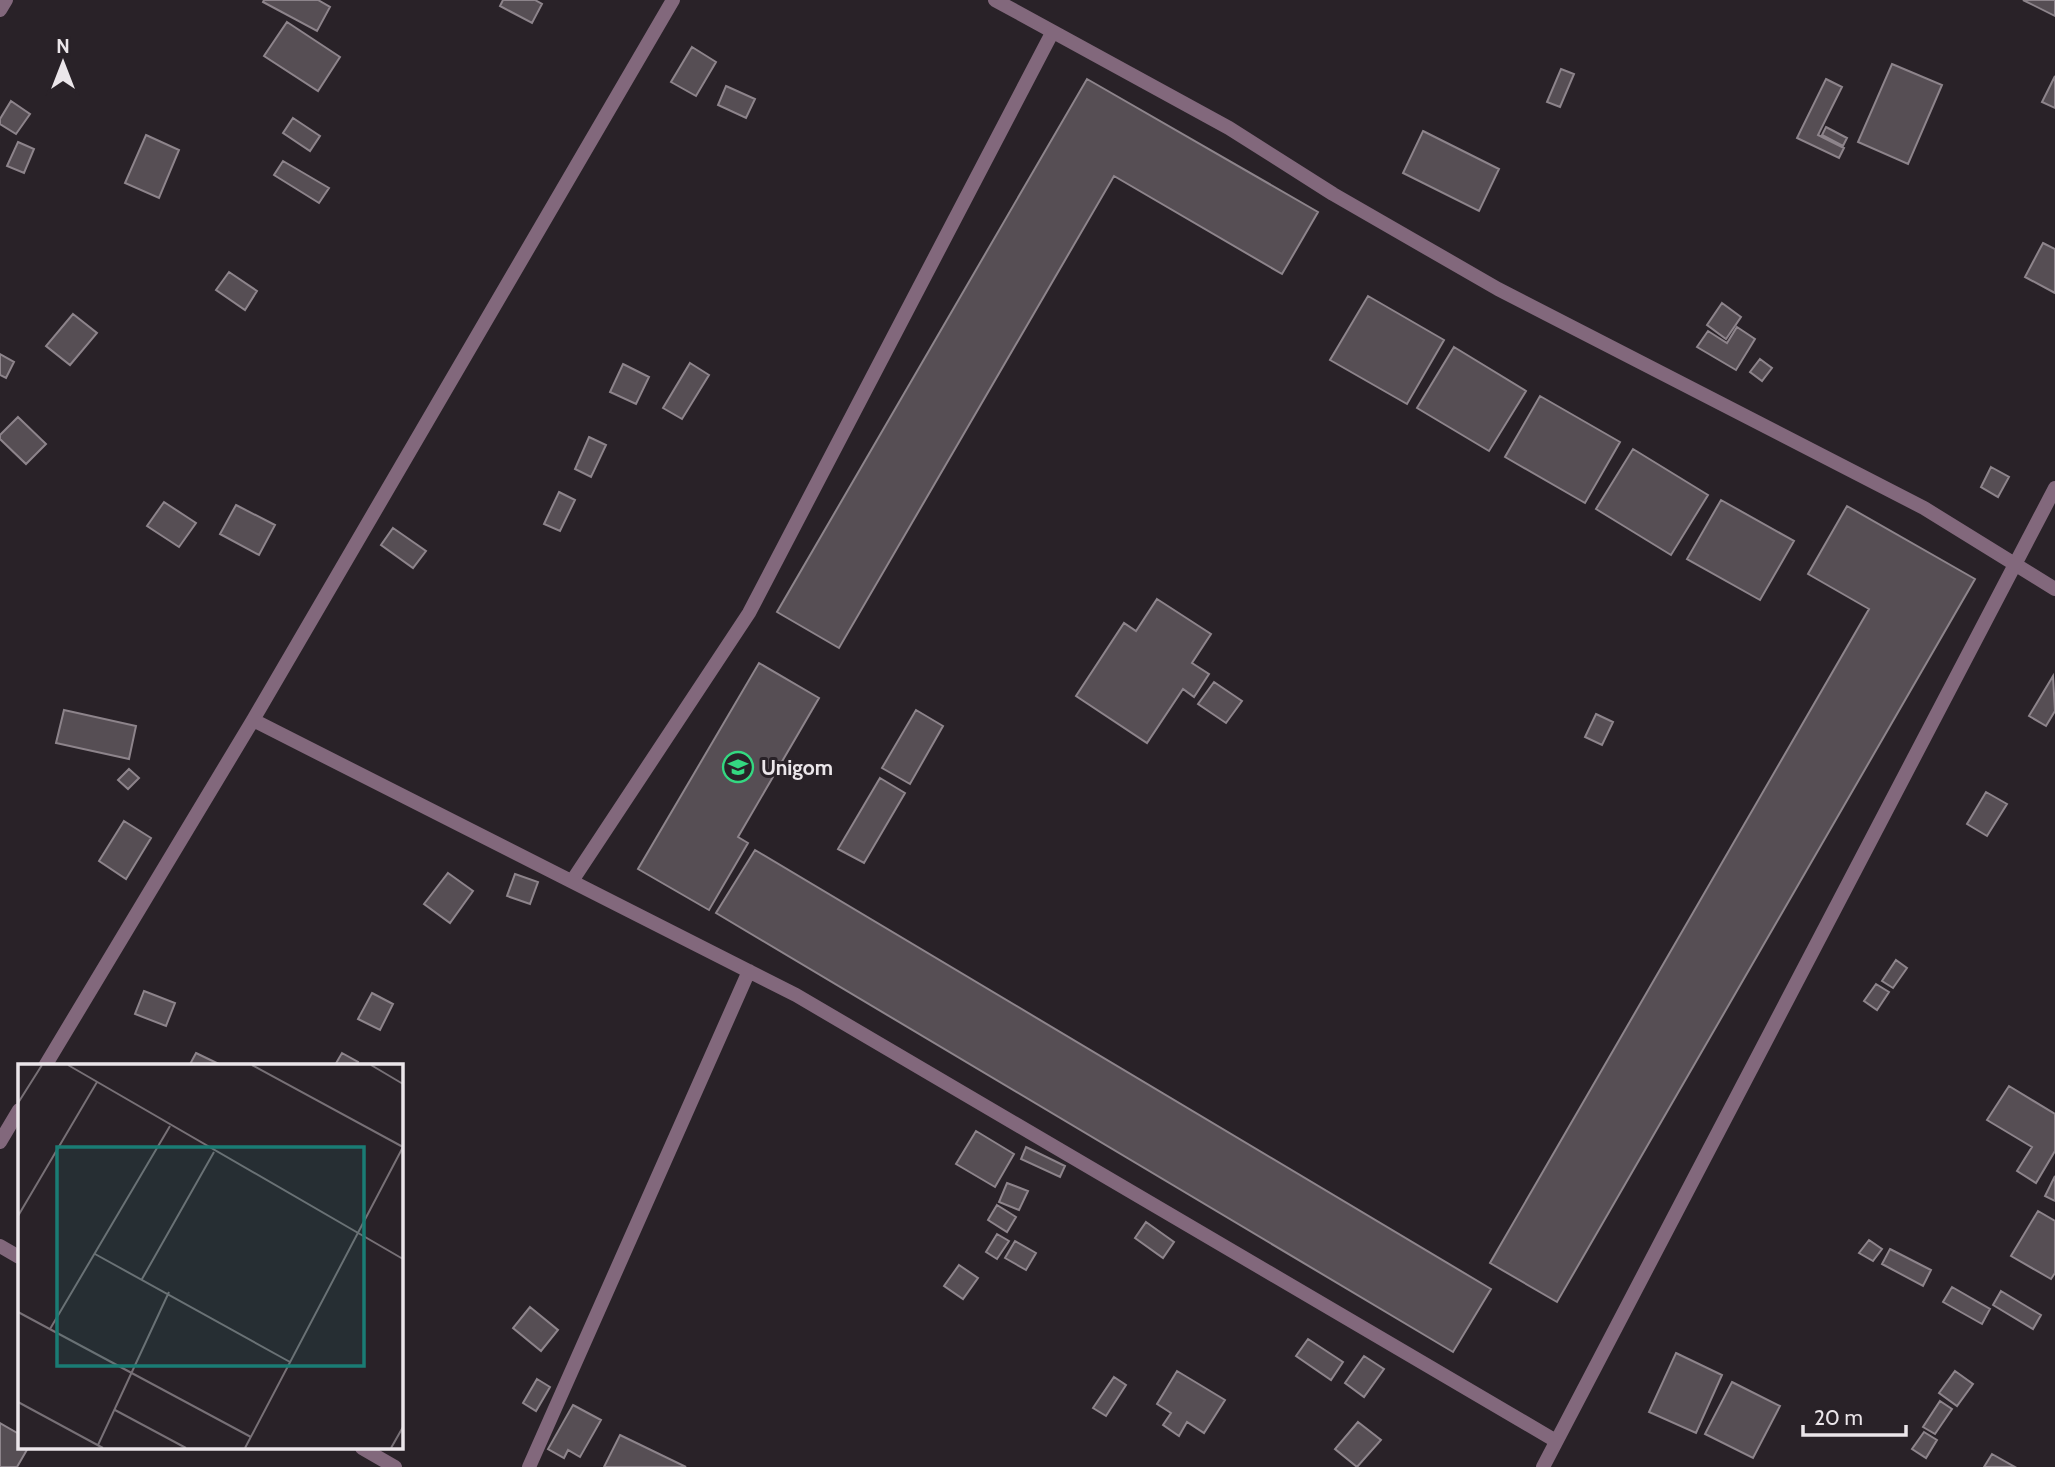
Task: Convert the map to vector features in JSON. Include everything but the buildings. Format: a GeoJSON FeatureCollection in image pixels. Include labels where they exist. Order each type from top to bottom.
{"type":"FeatureCollection","features":[{"type":"Feature","properties":{"kind":"street"},"geometry":{"type":"LineString","coordinates":[[0,10],[6,0]]}},
{"type":"Feature","properties":{"kind":"street"},"geometry":{"type":"LineString","coordinates":[[47,1064],[253,720],[673,0]]}},
{"type":"Feature","properties":{"kind":"street"},"geometry":{"type":"LineString","coordinates":[[995,0],[1229,128],[1333,194],[1498,289],[1924,508],[2055,589]]}},
{"type":"Feature","properties":{"kind":"street"},"geometry":{"type":"LineString","coordinates":[[572,881],[749,613],[1052,33]]}},
{"type":"Feature","properties":{"kind":"street"},"geometry":{"type":"LineString","coordinates":[[1543,1467],[2055,488]]}},
{"type":"Feature","properties":{"kind":"street"},"geometry":{"type":"LineString","coordinates":[[253,720],[808,1001],[1556,1441]]}},
{"type":"Feature","properties":{"kind":"street"},"geometry":{"type":"LineString","coordinates":[[529,1467],[749,971]]}},
{"type":"Feature","properties":{"kind":"street"},"geometry":{"type":"LineString","coordinates":[[0,1142],[18,1112]]}},
{"type":"Feature","properties":{"kind":"street"},"geometry":{"type":"LineString","coordinates":[[0,1246],[18,1256]]}},
{"type":"Feature","properties":{"kind":"street"},"geometry":{"type":"LineString","coordinates":[[365,1450],[395,1467]]}},
{"type":"Feature","properties":{"kind":"place","name":"Unigom"},"geometry":{"type":"Point","coordinates":[738,767]}}]}
